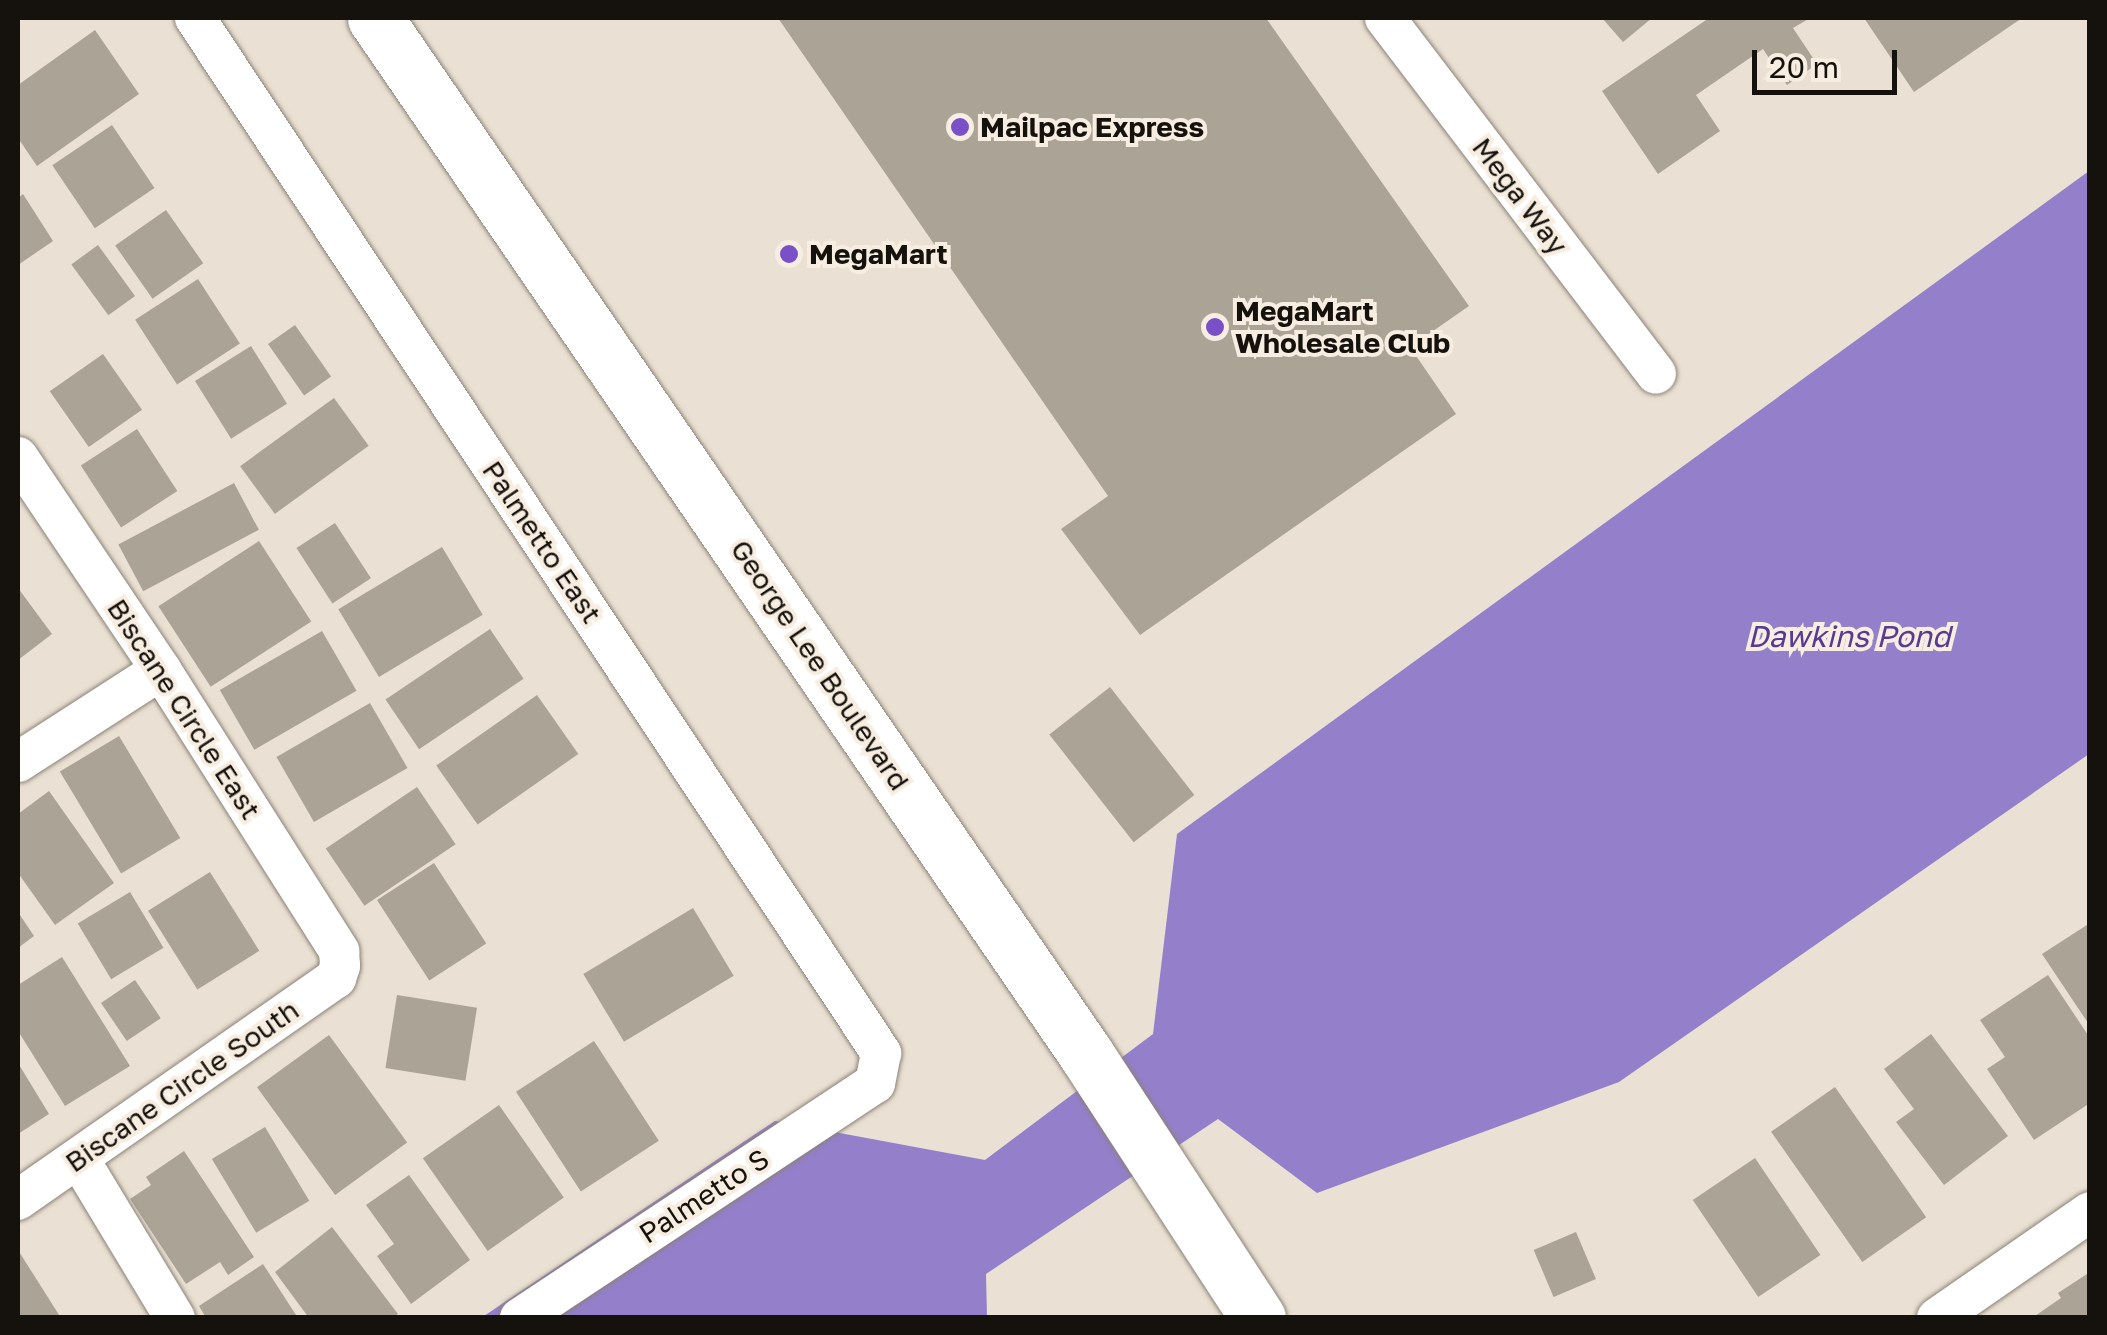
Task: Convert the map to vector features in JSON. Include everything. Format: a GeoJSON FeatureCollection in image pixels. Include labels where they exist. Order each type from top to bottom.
{"type":"FeatureCollection","features":[{"type":"Feature","properties":{"kind":"main road","name":"George Lee Boulevard"},"geometry":{"type":"LineString","coordinates":[[375,18],[1086,1054],[1249,1305]]}},
{"type":"Feature","properties":{"kind":"street","name":"Palmetto East"},"geometry":{"type":"LineString","coordinates":[[194,18],[882,1053],[881,1069]]}},
{"type":"Feature","properties":{"kind":"street","name":"Mega Way"},"geometry":{"type":"LineString","coordinates":[[1385,18],[1656,374]]}},
{"type":"Feature","properties":{"kind":"street","name":"Biscane Circle East"},"geometry":{"type":"LineString","coordinates":[[18,457],[161,670],[339,951],[340,966]]}},
{"type":"Feature","properties":{"kind":"street"},"geometry":{"type":"LineString","coordinates":[[18,762],[161,670]]}},
{"type":"Feature","properties":{"kind":"street","name":"Biscane Circle South"},"geometry":{"type":"LineString","coordinates":[[18,1200],[336,978],[340,966]]}},
{"type":"Feature","properties":{"kind":"street","name":"Palmetto S"},"geometry":{"type":"LineString","coordinates":[[520,1318],[875,1083],[881,1069]]}},
{"type":"Feature","properties":{"kind":"street"},"geometry":{"type":"LineString","coordinates":[[79,1160],[175,1318]]}},
{"type":"Feature","properties":{"kind":"street"},"geometry":{"type":"LineString","coordinates":[[1937,1318],[2090,1212]]}},
{"type":"Feature","properties":{"kind":"water","name":"Dawkins Pond"},"geometry":{"type":"Polygon","coordinates":[[[2089,171],[2089,754],[1619,1082],[1317,1193],[1218,1119],[986,1274],[987,1317],[481,1318],[775,1121],[985,1160],[1153,1034],[1177,834],[2089,171]]]}},
{"type":"Feature","properties":{"kind":"building","name":"MegaMart Wholesale Club"},"geometry":{"type":"Polygon","coordinates":[[[778,18],[1266,18],[1469,306],[1410,347],[1456,414],[1140,635],[1061,529],[1108,496],[778,18]]]}},
{"type":"Feature","properties":{"kind":"building"},"geometry":{"type":"Polygon","coordinates":[[[1602,18],[1652,18],[1623,42],[1602,18]]]}},
{"type":"Feature","properties":{"kind":"building"},"geometry":{"type":"Polygon","coordinates":[[[1709,18],[1810,18],[1793,28],[1817,64],[1787,85],[1763,49],[1696,95],[1720,131],[1658,174],[1602,91],[1709,18]]]}},
{"type":"Feature","properties":{"kind":"building"},"geometry":{"type":"Polygon","coordinates":[[[1864,18],[2022,18],[1914,92],[1864,18]]]}},
{"type":"Feature","properties":{"kind":"building"},"geometry":{"type":"Polygon","coordinates":[[[95,30],[139,94],[37,166],[18,138],[18,85],[95,30]]]}},
{"type":"Feature","properties":{"kind":"building"},"geometry":{"type":"Polygon","coordinates":[[[112,125],[154,188],[95,228],[52,165],[112,125]]]}},
{"type":"Feature","properties":{"kind":"building"},"geometry":{"type":"Polygon","coordinates":[[[23,194],[53,241],[18,265],[18,198],[23,194]]]}},
{"type":"Feature","properties":{"kind":"building"},"geometry":{"type":"Polygon","coordinates":[[[166,210],[203,263],[152,299],[115,246],[166,210]]]}},
{"type":"Feature","properties":{"kind":"building"},"geometry":{"type":"Polygon","coordinates":[[[98,245],[135,296],[108,315],[71,264],[98,245]]]}},
{"type":"Feature","properties":{"kind":"building"},"geometry":{"type":"Polygon","coordinates":[[[198,279],[240,344],[177,384],[135,320],[198,279]]]}},
{"type":"Feature","properties":{"kind":"building"},"geometry":{"type":"Polygon","coordinates":[[[295,325],[331,377],[304,396],[268,344],[295,325]]]}},
{"type":"Feature","properties":{"kind":"building"},"geometry":{"type":"Polygon","coordinates":[[[251,346],[287,404],[231,439],[195,381],[251,346]]]}},
{"type":"Feature","properties":{"kind":"building"},"geometry":{"type":"Polygon","coordinates":[[[103,354],[142,410],[89,447],[50,391],[103,354]]]}},
{"type":"Feature","properties":{"kind":"building"},"geometry":{"type":"Polygon","coordinates":[[[334,398],[369,446],[275,514],[240,466],[334,398]]]}},
{"type":"Feature","properties":{"kind":"building"},"geometry":{"type":"Polygon","coordinates":[[[137,429],[177,491],[121,528],[81,465],[137,429]]]}},
{"type":"Feature","properties":{"kind":"building"},"geometry":{"type":"Polygon","coordinates":[[[234,483],[259,530],[143,591],[118,545],[234,483]]]}},
{"type":"Feature","properties":{"kind":"building"},"geometry":{"type":"Polygon","coordinates":[[[335,523],[371,578],[332,603],[296,548],[335,523]]]}},
{"type":"Feature","properties":{"kind":"building"},"geometry":{"type":"Polygon","coordinates":[[[259,541],[311,622],[211,687],[158,606],[259,541]]]}},
{"type":"Feature","properties":{"kind":"building"},"geometry":{"type":"Polygon","coordinates":[[[442,547],[483,615],[379,677],[338,609],[442,547]]]}},
{"type":"Feature","properties":{"kind":"building"},"geometry":{"type":"Polygon","coordinates":[[[18,588],[52,634],[18,660],[18,588]]]}},
{"type":"Feature","properties":{"kind":"building"},"geometry":{"type":"Polygon","coordinates":[[[490,629],[524,679],[419,749],[386,699],[490,629]]]}},
{"type":"Feature","properties":{"kind":"building"},"geometry":{"type":"Polygon","coordinates":[[[322,631],[357,691],[254,750],[220,690],[322,631]]]}},
{"type":"Feature","properties":{"kind":"building"},"geometry":{"type":"Polygon","coordinates":[[[1110,687],[1194,795],[1134,842],[1049,734],[1110,687]]]}},
{"type":"Feature","properties":{"kind":"building"},"geometry":{"type":"Polygon","coordinates":[[[537,695],[578,754],[478,825],[436,766],[537,695]]]}},
{"type":"Feature","properties":{"kind":"building"},"geometry":{"type":"Polygon","coordinates":[[[370,703],[408,768],[314,822],[276,757],[370,703]]]}},
{"type":"Feature","properties":{"kind":"building"},"geometry":{"type":"Polygon","coordinates":[[[119,736],[180,838],[121,874],[60,772],[119,736]]]}},
{"type":"Feature","properties":{"kind":"building"},"geometry":{"type":"Polygon","coordinates":[[[417,787],[456,844],[364,906],[326,849],[417,787]]]}},
{"type":"Feature","properties":{"kind":"building"},"geometry":{"type":"Polygon","coordinates":[[[49,791],[114,883],[55,925],[18,873],[18,814],[49,791]]]}},
{"type":"Feature","properties":{"kind":"building"},"geometry":{"type":"Polygon","coordinates":[[[434,863],[486,944],[429,981],[377,900],[434,863]]]}},
{"type":"Feature","properties":{"kind":"building"},"geometry":{"type":"Polygon","coordinates":[[[210,872],[259,951],[197,990],[148,911],[210,872]]]}},
{"type":"Feature","properties":{"kind":"building"},"geometry":{"type":"Polygon","coordinates":[[[130,892],[163,948],[111,979],[78,923],[130,892]]]}},
{"type":"Feature","properties":{"kind":"building"},"geometry":{"type":"Polygon","coordinates":[[[693,908],[734,976],[624,1042],[583,974],[693,908]]]}},
{"type":"Feature","properties":{"kind":"building"},"geometry":{"type":"Polygon","coordinates":[[[18,912],[34,936],[18,948],[18,912]]]}},
{"type":"Feature","properties":{"kind":"building"},"geometry":{"type":"Polygon","coordinates":[[[2090,923],[2090,1026],[2042,954],[2090,923]]]}},
{"type":"Feature","properties":{"kind":"building"},"geometry":{"type":"Polygon","coordinates":[[[62,957],[130,1066],[65,1106],[18,1031],[18,985],[62,957]]]}},
{"type":"Feature","properties":{"kind":"building"},"geometry":{"type":"Polygon","coordinates":[[[2048,975],[2090,1038],[2090,1103],[2034,1140],[1987,1069],[2005,1057],[1980,1020],[2048,975]]]}},
{"type":"Feature","properties":{"kind":"building"},"geometry":{"type":"Polygon","coordinates":[[[135,980],[161,1018],[127,1041],[101,1003],[135,980]]]}},
{"type":"Feature","properties":{"kind":"building"},"geometry":{"type":"Polygon","coordinates":[[[397,995],[477,1008],[465,1081],[385,1068],[397,995]]]}},
{"type":"Feature","properties":{"kind":"building"},"geometry":{"type":"Polygon","coordinates":[[[1931,1034],[2008,1136],[1944,1185],[1896,1122],[1914,1109],[1884,1069],[1931,1034]]]}},
{"type":"Feature","properties":{"kind":"building"},"geometry":{"type":"Polygon","coordinates":[[[329,1035],[407,1143],[335,1195],[257,1087],[329,1035]]]}},
{"type":"Feature","properties":{"kind":"building"},"geometry":{"type":"Polygon","coordinates":[[[594,1041],[659,1141],[581,1191],[516,1092],[594,1041]]]}},
{"type":"Feature","properties":{"kind":"building"},"geometry":{"type":"Polygon","coordinates":[[[18,1063],[49,1114],[18,1134],[18,1063]]]}},
{"type":"Feature","properties":{"kind":"building"},"geometry":{"type":"Polygon","coordinates":[[[1835,1087],[1926,1217],[1862,1262],[1771,1132],[1835,1087]]]}},
{"type":"Feature","properties":{"kind":"building"},"geometry":{"type":"Polygon","coordinates":[[[499,1105],[564,1198],[488,1251],[423,1158],[499,1105]]]}},
{"type":"Feature","properties":{"kind":"building"},"geometry":{"type":"Polygon","coordinates":[[[265,1127],[309,1201],[256,1233],[212,1159],[265,1127]]]}},
{"type":"Feature","properties":{"kind":"building"},"geometry":{"type":"Polygon","coordinates":[[[184,1151],[254,1257],[228,1275],[220,1262],[186,1284],[130,1199],[151,1185],[146,1177],[184,1151]]]}},
{"type":"Feature","properties":{"kind":"building"},"geometry":{"type":"Polygon","coordinates":[[[1755,1158],[1820,1255],[1758,1297],[1693,1200],[1755,1158]]]}},
{"type":"Feature","properties":{"kind":"building"},"geometry":{"type":"Polygon","coordinates":[[[409,1175],[470,1260],[411,1304],[377,1256],[394,1244],[366,1205],[409,1175]]]}},
{"type":"Feature","properties":{"kind":"building"},"geometry":{"type":"Polygon","coordinates":[[[332,1227],[398,1314],[392,1318],[309,1318],[275,1272],[332,1227]]]}},
{"type":"Feature","properties":{"kind":"building"},"geometry":{"type":"Polygon","coordinates":[[[1576,1232],[1596,1279],[1554,1297],[1534,1250],[1576,1232]]]}},
{"type":"Feature","properties":{"kind":"building"},"geometry":{"type":"Polygon","coordinates":[[[18,1250],[61,1318],[18,1318],[18,1250]]]}},
{"type":"Feature","properties":{"kind":"building"},"geometry":{"type":"Polygon","coordinates":[[[263,1264],[298,1318],[206,1318],[199,1306],[263,1264]]]}},
{"type":"Feature","properties":{"kind":"building"},"geometry":{"type":"Polygon","coordinates":[[[2090,1272],[2090,1318],[2032,1318],[2061,1298],[2058,1293],[2090,1272]]]}},
{"type":"Feature","properties":{"kind":"place","name":"Mailpac Express"},"geometry":{"type":"Point","coordinates":[960,127]}},
{"type":"Feature","properties":{"kind":"place","name":"MegaMart"},"geometry":{"type":"Point","coordinates":[789,254]}},
{"type":"Feature","properties":{"kind":"place","name":"MegaMart Wholesale Club"},"geometry":{"type":"Point","coordinates":[1215,327]}}]}
